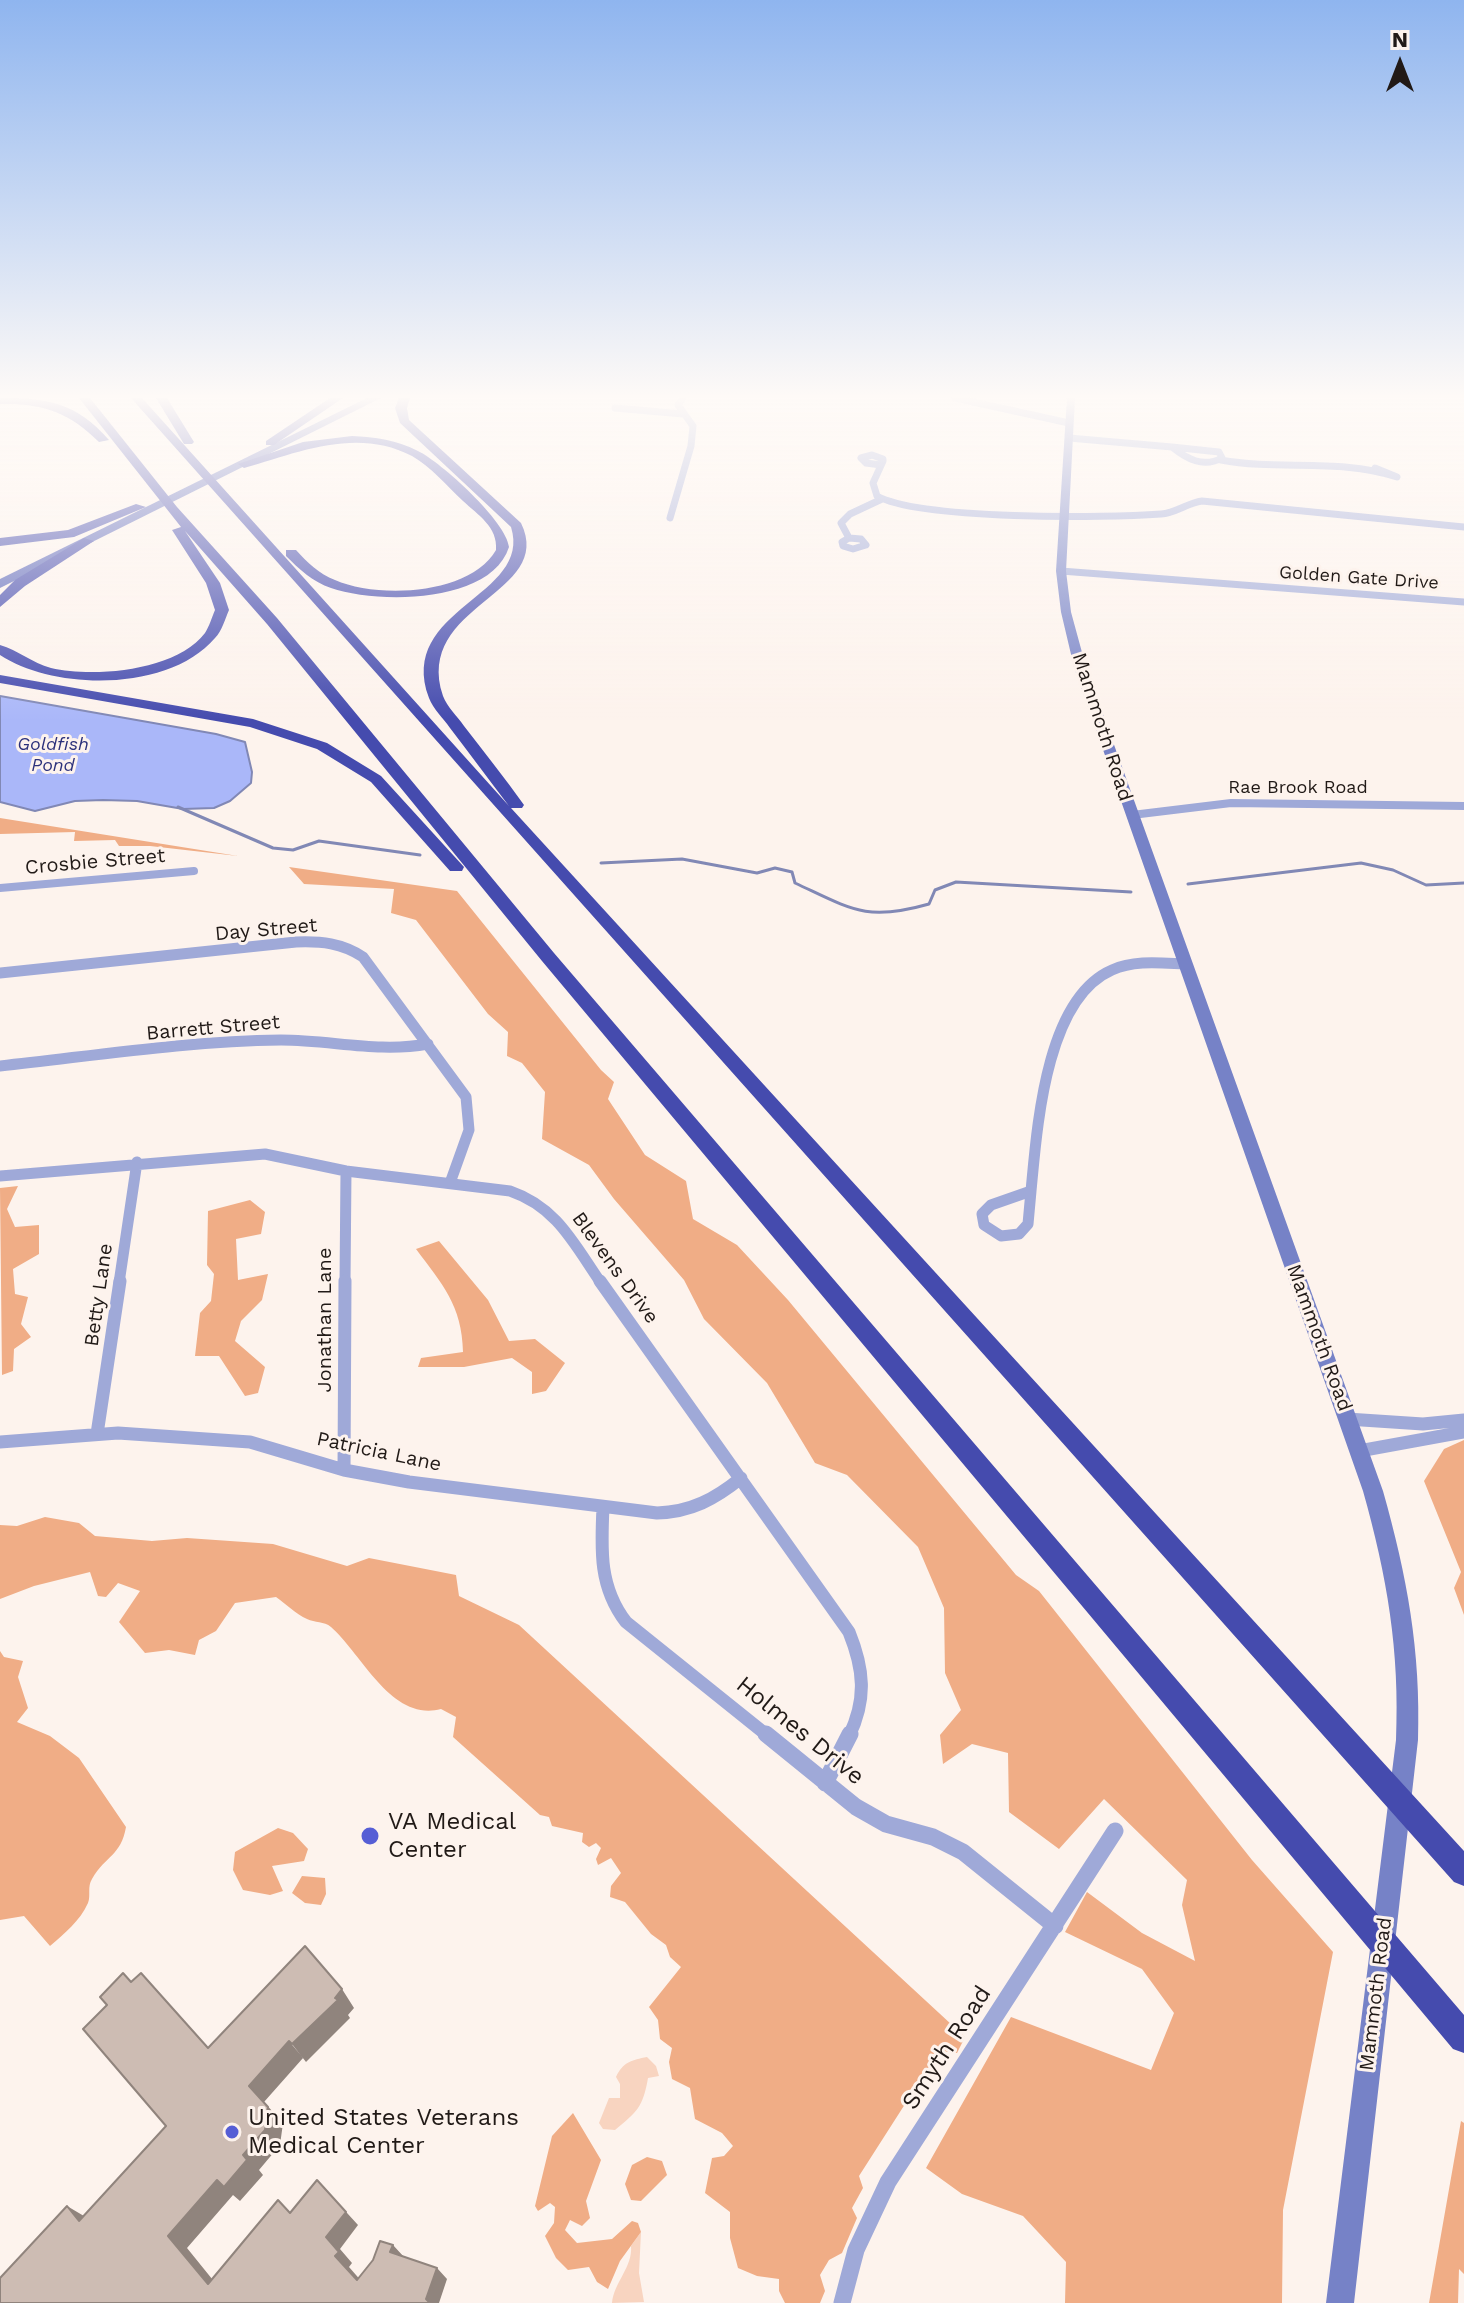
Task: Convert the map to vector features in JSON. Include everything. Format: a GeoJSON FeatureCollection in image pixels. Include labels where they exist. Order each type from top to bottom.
{"type":"FeatureCollection","features":[{"type":"Feature","properties":{"kind":"highway"},"geometry":{"type":"LineString","coordinates":[[169,505],[272,621],[548,957],[1464,2038]]}},
{"type":"Feature","properties":{"kind":"highway"},"geometry":{"type":"LineString","coordinates":[[231,505],[1464,1872]]}},
{"type":"Feature","properties":{"kind":"highway"},"geometry":{"type":"LineString","coordinates":[[238,505],[308,571],[334,585],[360,592],[397,594],[434,591],[462,582],[499,558],[504,545],[501,534],[474,505]]}},
{"type":"Feature","properties":{"kind":"highway"},"geometry":{"type":"LineString","coordinates":[[495,505],[517,526],[522,545],[517,562],[447,628],[431,661],[432,687],[448,717],[526,818],[543,853]]}},
{"type":"Feature","properties":{"kind":"highway"},"geometry":{"type":"LineString","coordinates":[[0,542],[70,534],[140,507]]}},
{"type":"Feature","properties":{"kind":"highway"},"geometry":{"type":"LineString","coordinates":[[0,649],[32,669],[85,678],[119,675],[156,666],[183,655],[204,641],[220,619],[218,594],[179,534],[173,510]]}},
{"type":"Feature","properties":{"kind":"highway"},"geometry":{"type":"LineString","coordinates":[[0,603],[20,583],[88,541]]}},
{"type":"Feature","properties":{"kind":"highway"},"geometry":{"type":"LineString","coordinates":[[0,679],[253,723],[299,736],[340,755],[376,779],[394,796],[486,901],[548,957]]}},
{"type":"Feature","properties":{"kind":"main road"},"geometry":{"type":"LineString","coordinates":[[0,576],[143,505]]}},
{"type":"Feature","properties":{"kind":"main road"},"geometry":{"type":"LineString","coordinates":[[0,584],[160,505]]}},
{"type":"Feature","properties":{"kind":"main road","name":"Mammoth Road"},"geometry":{"type":"LineString","coordinates":[[1063,505],[1061,571],[1066,612],[1080,667],[1359,1451],[1390,1549],[1404,1609],[1409,1654],[1407,1740],[1340,2303]]}},
{"type":"Feature","properties":{"kind":"street"},"geometry":{"type":"LineString","coordinates":[[670,518],[674,505]]}},
{"type":"Feature","properties":{"kind":"street"},"geometry":{"type":"LineString","coordinates":[[849,538],[841,527],[845,517],[869,505]]}},
{"type":"Feature","properties":{"kind":"street"},"geometry":{"type":"LineString","coordinates":[[925,505],[962,511],[1062,513],[1172,513],[1186,505]]}},
{"type":"Feature","properties":{"kind":"street"},"geometry":{"type":"LineString","coordinates":[[1253,505],[1464,527]]}},
{"type":"Feature","properties":{"kind":"street","name":"Golden Gate Drive"},"geometry":{"type":"LineString","coordinates":[[1061,571],[1464,602]]}},
{"type":"Feature","properties":{"kind":"street","name":"Rae Brook Road"},"geometry":{"type":"LineString","coordinates":[[1132,815],[1231,803],[1464,806]]}},
{"type":"Feature","properties":{"kind":"street","name":"Crosbie Street"},"geometry":{"type":"LineString","coordinates":[[0,888],[194,871]]}},
{"type":"Feature","properties":{"kind":"street","name":"Day Street"},"geometry":{"type":"LineString","coordinates":[[0,973],[296,942],[336,943],[363,957],[466,1097],[472,1112],[470,1128],[450,1183]]}},
{"type":"Feature","properties":{"kind":"street"},"geometry":{"type":"LineString","coordinates":[[1032,1191],[991,1205],[982,1214],[984,1225],[1001,1237],[1022,1233],[1028,1224],[1046,1092],[1056,1048],[1073,1004],[1092,981],[1119,967],[1144,963],[1184,964]]}},
{"type":"Feature","properties":{"kind":"street","name":"Barrett Street"},"geometry":{"type":"LineString","coordinates":[[0,1066],[256,1041],[316,1041],[375,1051],[428,1044]]}},
{"type":"Feature","properties":{"kind":"street","name":"Blevens Drive"},"geometry":{"type":"LineString","coordinates":[[0,1176],[137,1162],[265,1154],[346,1171],[522,1194],[551,1214],[840,1617],[863,1663],[866,1680],[861,1712],[825,1783]]}},
{"type":"Feature","properties":{"kind":"street","name":"Betty Lane"},"geometry":{"type":"LineString","coordinates":[[97,1434],[137,1162]]}},
{"type":"Feature","properties":{"kind":"street","name":"Jonathan Lane"},"geometry":{"type":"LineString","coordinates":[[344,1470],[346,1171]]}},
{"type":"Feature","properties":{"kind":"street"},"geometry":{"type":"LineString","coordinates":[[1347,1419],[1423,1424],[1464,1420]]}},
{"type":"Feature","properties":{"kind":"street"},"geometry":{"type":"LineString","coordinates":[[1359,1451],[1464,1432]]}},
{"type":"Feature","properties":{"kind":"street","name":"Patricia Lane"},"geometry":{"type":"LineString","coordinates":[[0,1442],[97,1434],[157,1434],[250,1442],[344,1470],[409,1482],[676,1514],[713,1502],[741,1478]]}},
{"type":"Feature","properties":{"kind":"street","name":"Holmes Drive"},"geometry":{"type":"LineString","coordinates":[[603,1507],[601,1575],[609,1599],[619,1615],[856,1807],[886,1824],[933,1837],[963,1852],[1055,1926]]}},
{"type":"Feature","properties":{"kind":"street","name":"Smyth Road"},"geometry":{"type":"LineString","coordinates":[[842,2303],[856,2250],[888,2182],[1115,1831]]}},
{"type":"Feature","properties":{"kind":"shaded area"},"geometry":{"type":"Polygon","coordinates":[[[0,818],[238,856],[150,846],[119,846],[115,840],[74,841],[75,832],[0,834],[0,818]]]}},
{"type":"Feature","properties":{"kind":"shaded area"},"geometry":{"type":"Polygon","coordinates":[[[289,867],[457,891],[601,1070],[614,1082],[608,1099],[645,1155],[686,1181],[693,1219],[737,1245],[788,1300],[1016,1575],[1039,1591],[1252,1860],[1333,1952],[1283,2210],[1282,2303],[1065,2303],[1066,2262],[1023,2216],[962,2194],[926,2168],[1011,2017],[1151,2070],[1174,2013],[1142,1969],[1065,1932],[1087,1892],[1142,1933],[1195,1961],[1182,1905],[1187,1880],[1104,1799],[1059,1849],[1009,1812],[1008,1753],[972,1744],[943,1764],[940,1735],[961,1710],[945,1673],[944,1608],[918,1547],[847,1475],[815,1463],[767,1383],[704,1319],[684,1280],[589,1165],[542,1139],[545,1092],[522,1063],[507,1056],[508,1032],[488,1014],[416,920],[391,913],[394,889],[304,884],[289,867]]]}},
{"type":"Feature","properties":{"kind":"shaded area"},"geometry":{"type":"Polygon","coordinates":[[[18,1186],[7,1209],[15,1227],[39,1225],[39,1254],[13,1269],[15,1294],[28,1297],[21,1324],[31,1337],[14,1349],[13,1371],[2,1375],[0,1188],[18,1186]]]}},
{"type":"Feature","properties":{"kind":"shaded area"},"geometry":{"type":"Polygon","coordinates":[[[250,1200],[265,1212],[261,1234],[236,1239],[238,1280],[268,1274],[262,1300],[241,1321],[235,1341],[265,1367],[258,1393],[245,1396],[219,1356],[195,1356],[200,1313],[211,1301],[214,1274],[207,1265],[208,1211],[250,1200]]]}},
{"type":"Feature","properties":{"kind":"shaded area"},"geometry":{"type":"Polygon","coordinates":[[[439,1241],[488,1300],[509,1341],[535,1339],[565,1363],[546,1391],[532,1394],[532,1372],[512,1358],[464,1367],[418,1367],[421,1358],[463,1352],[455,1308],[416,1249],[439,1241]]]}},
{"type":"Feature","properties":{"kind":"shaded area"},"geometry":{"type":"Polygon","coordinates":[[[1464,1440],[1464,1615],[1454,1588],[1461,1572],[1424,1481],[1444,1449],[1464,1440]]]}},
{"type":"Feature","properties":{"kind":"shaded area"},"geometry":{"type":"Polygon","coordinates":[[[45,1517],[79,1523],[95,1536],[152,1541],[187,1538],[273,1544],[347,1566],[369,1558],[456,1575],[459,1596],[519,1625],[965,2037],[957,2053],[939,2051],[859,2176],[863,2188],[852,2208],[857,2218],[842,2253],[829,2260],[820,2275],[825,2291],[820,2303],[785,2303],[779,2291],[779,2279],[757,2276],[738,2268],[730,2238],[730,2212],[705,2193],[712,2158],[724,2156],[733,2146],[722,2133],[695,2119],[690,2088],[672,2079],[669,2062],[672,2048],[660,2039],[658,2020],[649,2007],[681,1967],[670,1957],[666,1945],[651,1934],[625,1902],[610,1897],[611,1886],[621,1873],[611,1858],[598,1865],[596,1859],[601,1848],[596,1843],[589,1847],[582,1842],[583,1833],[552,1826],[549,1817],[540,1815],[453,1737],[456,1717],[441,1709],[423,1710],[407,1705],[392,1696],[331,1627],[303,1617],[276,1597],[235,1603],[216,1631],[199,1640],[195,1655],[169,1650],[145,1653],[119,1622],[140,1591],[118,1583],[106,1597],[98,1596],[90,1572],[34,1586],[0,1599],[0,1525],[17,1526],[45,1517]]]}},
{"type":"Feature","properties":{"kind":"shaded area"},"geometry":{"type":"Polygon","coordinates":[[[0,1651],[4,1657],[23,1661],[18,1677],[28,1708],[17,1722],[50,1736],[79,1758],[126,1827],[121,1844],[92,1879],[85,1910],[50,1946],[24,1916],[0,1920],[0,1651]]]}},
{"type":"Feature","properties":{"kind":"shaded area"},"geometry":{"type":"Polygon","coordinates":[[[278,1828],[293,1833],[308,1849],[304,1861],[272,1866],[283,1891],[270,1895],[243,1890],[233,1870],[235,1852],[278,1828]]]}},
{"type":"Feature","properties":{"kind":"shaded area"},"geometry":{"type":"Polygon","coordinates":[[[302,1876],[325,1878],[326,1894],[321,1905],[305,1903],[292,1893],[302,1876]]]}},
{"type":"Feature","properties":{"kind":"shaded area"},"geometry":{"type":"Polygon","coordinates":[[[647,2057],[656,2066],[659,2076],[648,2078],[644,2096],[629,2118],[615,2130],[603,2129],[599,2123],[609,2098],[620,2098],[620,2084],[616,2077],[619,2072],[628,2062],[647,2057]]]}},
{"type":"Feature","properties":{"kind":"shaded area"},"geometry":{"type":"Polygon","coordinates":[[[573,2113],[601,2160],[586,2201],[590,2218],[582,2226],[570,2220],[565,2230],[577,2243],[612,2239],[632,2221],[638,2223],[641,2232],[620,2261],[608,2289],[597,2282],[589,2267],[568,2270],[556,2258],[545,2236],[554,2223],[555,2207],[550,2203],[538,2211],[535,2206],[552,2136],[573,2113]]]}},
{"type":"Feature","properties":{"kind":"shaded area"},"geometry":{"type":"Polygon","coordinates":[[[1461,2121],[1464,2123],[1464,2274],[1459,2269],[1458,2303],[1429,2303],[1461,2121]]]}},
{"type":"Feature","properties":{"kind":"shaded area"},"geometry":{"type":"Polygon","coordinates":[[[647,2157],[662,2161],[667,2175],[641,2201],[631,2200],[625,2184],[632,2165],[647,2157]]]}},
{"type":"Feature","properties":{"kind":"shaded area"},"geometry":{"type":"Polygon","coordinates":[[[641,2232],[639,2273],[644,2302],[612,2303],[629,2261],[631,2246],[641,2232]]]}},
{"type":"Feature","properties":{"kind":"water","name":"Goldfish Pond"},"geometry":{"type":"Polygon","coordinates":[[[0,696],[216,734],[245,742],[252,772],[251,783],[230,801],[214,808],[183,809],[137,801],[103,800],[75,801],[35,811],[0,802],[0,696]]]}},
{"type":"Feature","properties":{"kind":"building","name":"United States Veterans Medical Center"},"geometry":{"type":"Polygon","coordinates":[[[305,1946],[342,1989],[335,1998],[338,2000],[292,2044],[289,2041],[249,2086],[268,2107],[265,2130],[243,2155],[247,2160],[224,2187],[217,2180],[168,2236],[208,2284],[278,2200],[290,2213],[317,2180],[346,2212],[326,2237],[339,2252],[335,2256],[357,2280],[373,2260],[380,2241],[393,2245],[390,2252],[437,2268],[426,2299],[430,2303],[0,2303],[0,2278],[67,2206],[79,2221],[166,2126],[83,2029],[107,2005],[100,1997],[123,1973],[131,1982],[141,1973],[208,2048],[305,1946]]]}},
{"type":"Feature","properties":{"kind":"waterway"},"geometry":{"type":"LineString","coordinates":[[178,807],[273,848],[293,850],[319,841],[420,855]]}},
{"type":"Feature","properties":{"kind":"waterway"},"geometry":{"type":"LineString","coordinates":[[601,863],[682,859],[757,873],[775,868],[792,872],[795,883],[831,900],[874,912],[929,904],[935,890],[956,882],[1131,892]]}},
{"type":"Feature","properties":{"kind":"waterway"},"geometry":{"type":"LineString","coordinates":[[1188,884],[1361,863],[1393,870],[1426,885],[1464,883]]}},
{"type":"Feature","properties":{"kind":"place","name":"VA Medical Center"},"geometry":{"type":"Point","coordinates":[370,1836]}},
{"type":"Feature","properties":{"kind":"place","name":"United States Veterans Medical Center"},"geometry":{"type":"Point","coordinates":[232,2132]}}]}
